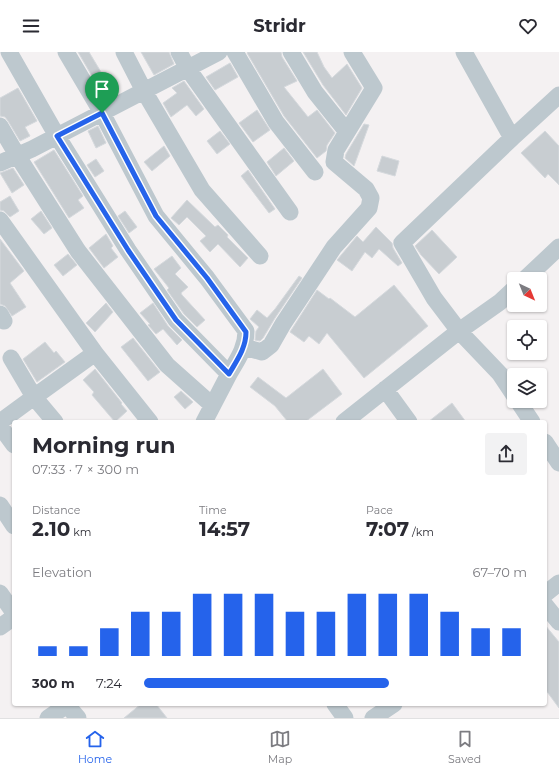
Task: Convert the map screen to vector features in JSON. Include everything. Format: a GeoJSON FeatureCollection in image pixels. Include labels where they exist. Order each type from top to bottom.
{"type":"FeatureCollection","features":[{"type":"Feature","properties":{"kind":"street"},"geometry":{"type":"LineString","coordinates":[[9,52],[57,136],[128,250],[176,320],[229,374]]}},
{"type":"Feature","properties":{"kind":"street"},"geometry":{"type":"LineString","coordinates":[[66,52],[102,113],[156,216],[207,278],[246,332],[244,347],[205,420]]}},
{"type":"Feature","properties":{"kind":"street"},"geometry":{"type":"LineString","coordinates":[[124,52],[144,91],[202,190],[260,256]]}},
{"type":"Feature","properties":{"kind":"street"},"geometry":{"type":"LineString","coordinates":[[179,52],[188,69],[290,212]]}},
{"type":"Feature","properties":{"kind":"street"},"geometry":{"type":"LineString","coordinates":[[0,163],[57,136],[219,52]]}},
{"type":"Feature","properties":{"kind":"street"},"geometry":{"type":"LineString","coordinates":[[235,52],[276,122],[315,172]]}},
{"type":"Feature","properties":{"kind":"street"},"geometry":{"type":"LineString","coordinates":[[291,52],[315,92],[347,132]]}},
{"type":"Feature","properties":{"kind":"street"},"geometry":{"type":"LineString","coordinates":[[244,347],[262,352],[271,345],[283,324],[334,247],[369,208],[371,198],[366,189],[334,162],[336,150],[374,88],[352,52]]}},
{"type":"Feature","properties":{"kind":"street"},"geometry":{"type":"LineString","coordinates":[[464,52],[512,138]]}},
{"type":"Feature","properties":{"kind":"street"},"geometry":{"type":"LineString","coordinates":[[507,384],[500,374],[459,331],[434,298],[402,243],[559,95]]}},
{"type":"Feature","properties":{"kind":"street"},"geometry":{"type":"LineString","coordinates":[[0,126],[78,251],[167,365],[212,405]]}},
{"type":"Feature","properties":{"kind":"street"},"geometry":{"type":"LineString","coordinates":[[0,220],[95,353],[148,420]]}},
{"type":"Feature","properties":{"kind":"street"},"geometry":{"type":"LineString","coordinates":[[532,272],[559,247]]}},
{"type":"Feature","properties":{"kind":"street"},"geometry":{"type":"LineString","coordinates":[[346,420],[459,331],[507,296]]}},
{"type":"Feature","properties":{"kind":"street"},"geometry":{"type":"LineString","coordinates":[[0,422],[95,353]]}},
{"type":"Feature","properties":{"kind":"street"},"geometry":{"type":"LineString","coordinates":[[11,358],[34,396],[53,420]]}},
{"type":"Feature","properties":{"kind":"street"},"geometry":{"type":"LineString","coordinates":[[385,389],[408,420]]}},
{"type":"Feature","properties":{"kind":"street"},"geometry":{"type":"LineString","coordinates":[[523,408],[531,420]]}},
{"type":"Feature","properties":{"kind":"street"},"geometry":{"type":"LineString","coordinates":[[0,426],[12,442]]}},
{"type":"Feature","properties":{"kind":"street"},"geometry":{"type":"LineString","coordinates":[[547,445],[559,463]]}},
{"type":"Feature","properties":{"kind":"street"},"geometry":{"type":"LineString","coordinates":[[0,505],[12,523]]}},
{"type":"Feature","properties":{"kind":"street"},"geometry":{"type":"LineString","coordinates":[[547,592],[559,583]]}},
{"type":"Feature","properties":{"kind":"street"},"geometry":{"type":"LineString","coordinates":[[0,593],[12,610]]}},
{"type":"Feature","properties":{"kind":"street"},"geometry":{"type":"LineString","coordinates":[[547,607],[559,622]]}},
{"type":"Feature","properties":{"kind":"street"},"geometry":{"type":"LineString","coordinates":[[0,627],[12,618]]}},
{"type":"Feature","properties":{"kind":"street"},"geometry":{"type":"LineString","coordinates":[[48,718],[64,706]]}},
{"type":"Feature","properties":{"kind":"street"},"geometry":{"type":"LineString","coordinates":[[69,706],[78,718]]}},
{"type":"Feature","properties":{"kind":"street"},"geometry":{"type":"LineString","coordinates":[[336,706],[345,718]]}},
{"type":"Feature","properties":{"kind":"street"},"geometry":{"type":"LineString","coordinates":[[373,718],[391,706]]}},
{"type":"Feature","properties":{"kind":"building"},"geometry":{"type":"Polygon","coordinates":[[[78,52],[89,52],[113,92],[104,97],[78,52]]]}},
{"type":"Feature","properties":{"kind":"building"},"geometry":{"type":"Polygon","coordinates":[[[141,52],[169,52],[174,64],[154,75],[141,52]]]}},
{"type":"Feature","properties":{"kind":"building"},"geometry":{"type":"Polygon","coordinates":[[[281,52],[282,57],[297,81],[284,87],[308,117],[317,110],[335,133],[327,145],[326,151],[317,158],[284,116],[247,53],[281,52]]]}},
{"type":"Feature","properties":{"kind":"building"},"geometry":{"type":"Polygon","coordinates":[[[303,52],[317,52],[324,67],[332,78],[347,64],[362,88],[346,115],[323,85],[303,52]]]}},
{"type":"Feature","properties":{"kind":"building"},"geometry":{"type":"Polygon","coordinates":[[[230,63],[238,77],[215,90],[206,77],[230,63]]]}},
{"type":"Feature","properties":{"kind":"building"},"geometry":{"type":"Polygon","coordinates":[[[184,81],[204,109],[196,116],[187,105],[171,117],[163,103],[177,93],[172,88],[184,81]]]}},
{"type":"Feature","properties":{"kind":"building"},"geometry":{"type":"Polygon","coordinates":[[[18,88],[37,121],[25,127],[30,136],[20,141],[5,117],[0,116],[0,98],[18,88]]]}},
{"type":"Feature","properties":{"kind":"building"},"geometry":{"type":"Polygon","coordinates":[[[257,110],[270,130],[253,142],[239,123],[257,110]]]}},
{"type":"Feature","properties":{"kind":"building"},"geometry":{"type":"Polygon","coordinates":[[[364,124],[369,125],[354,166],[345,158],[364,124]]]}},
{"type":"Feature","properties":{"kind":"building"},"geometry":{"type":"Polygon","coordinates":[[[98,126],[106,143],[96,148],[88,131],[98,126]]]}},
{"type":"Feature","properties":{"kind":"building"},"geometry":{"type":"Polygon","coordinates":[[[220,131],[230,144],[217,154],[207,141],[220,131]]]}},
{"type":"Feature","properties":{"kind":"building"},"geometry":{"type":"Polygon","coordinates":[[[545,131],[559,146],[559,185],[548,174],[545,178],[521,153],[545,131]]]}},
{"type":"Feature","properties":{"kind":"building"},"geometry":{"type":"Polygon","coordinates":[[[164,146],[170,156],[152,171],[144,162],[164,146]]]}},
{"type":"Feature","properties":{"kind":"building"},"geometry":{"type":"Polygon","coordinates":[[[284,148],[294,161],[276,176],[267,162],[284,148]]]}},
{"type":"Feature","properties":{"kind":"building"},"geometry":{"type":"Polygon","coordinates":[[[54,150],[83,196],[78,200],[84,208],[69,218],[34,162],[54,150]]]}},
{"type":"Feature","properties":{"kind":"building"},"geometry":{"type":"Polygon","coordinates":[[[382,156],[399,161],[395,176],[377,171],[382,156]]]}},
{"type":"Feature","properties":{"kind":"building"},"geometry":{"type":"Polygon","coordinates":[[[96,159],[104,171],[95,177],[87,165],[96,159]]]}},
{"type":"Feature","properties":{"kind":"building"},"geometry":{"type":"Polygon","coordinates":[[[13,168],[24,185],[12,193],[0,173],[13,168]]]}},
{"type":"Feature","properties":{"kind":"building"},"geometry":{"type":"Polygon","coordinates":[[[248,170],[275,209],[269,213],[241,176],[248,170]]]}},
{"type":"Feature","properties":{"kind":"building"},"geometry":{"type":"Polygon","coordinates":[[[10,196],[19,211],[10,217],[4,211],[0,210],[0,202],[10,196]]]}},
{"type":"Feature","properties":{"kind":"building"},"geometry":{"type":"Polygon","coordinates":[[[187,200],[215,227],[218,225],[228,235],[227,237],[248,258],[240,267],[218,244],[210,252],[200,241],[206,236],[187,217],[179,225],[171,218],[187,200]]]}},
{"type":"Feature","properties":{"kind":"building"},"geometry":{"type":"Polygon","coordinates":[[[41,211],[52,228],[44,234],[31,219],[41,211]]]}},
{"type":"Feature","properties":{"kind":"building"},"geometry":{"type":"Polygon","coordinates":[[[125,211],[137,227],[129,233],[118,216],[125,211]]]}},
{"type":"Feature","properties":{"kind":"building"},"geometry":{"type":"Polygon","coordinates":[[[376,227],[392,243],[393,248],[402,263],[398,266],[379,249],[372,258],[365,252],[352,271],[337,260],[357,236],[363,242],[376,227]]]}},
{"type":"Feature","properties":{"kind":"building"},"geometry":{"type":"Polygon","coordinates":[[[432,230],[457,257],[439,274],[421,255],[415,246],[432,230]]]}},
{"type":"Feature","properties":{"kind":"building"},"geometry":{"type":"Polygon","coordinates":[[[106,234],[113,246],[111,248],[118,257],[104,268],[89,248],[106,234]]]}},
{"type":"Feature","properties":{"kind":"building"},"geometry":{"type":"Polygon","coordinates":[[[0,239],[24,271],[10,283],[26,307],[12,316],[5,306],[0,304],[0,239]]]}},
{"type":"Feature","properties":{"kind":"building"},"geometry":{"type":"Polygon","coordinates":[[[68,254],[77,265],[63,276],[54,265],[68,254]]]}},
{"type":"Feature","properties":{"kind":"building"},"geometry":{"type":"Polygon","coordinates":[[[172,256],[181,268],[175,274],[188,287],[181,293],[182,295],[205,320],[197,327],[184,314],[167,290],[169,288],[154,269],[172,256]]]}},
{"type":"Feature","properties":{"kind":"building"},"geometry":{"type":"Polygon","coordinates":[[[299,276],[302,278],[263,338],[260,341],[255,340],[256,331],[259,327],[250,319],[257,310],[267,318],[299,276]]]}},
{"type":"Feature","properties":{"kind":"building"},"geometry":{"type":"Polygon","coordinates":[[[394,285],[428,326],[364,378],[327,333],[319,344],[309,336],[304,342],[290,332],[317,290],[355,317],[394,285]]]}},
{"type":"Feature","properties":{"kind":"building"},"geometry":{"type":"Polygon","coordinates":[[[106,303],[113,312],[95,332],[86,323],[106,303]]]}},
{"type":"Feature","properties":{"kind":"building"},"geometry":{"type":"Polygon","coordinates":[[[153,303],[168,326],[182,340],[177,345],[163,329],[156,334],[148,325],[150,324],[140,313],[153,303]]]}},
{"type":"Feature","properties":{"kind":"building"},"geometry":{"type":"Polygon","coordinates":[[[133,338],[160,372],[148,381],[121,347],[133,338]]]}},
{"type":"Feature","properties":{"kind":"building"},"geometry":{"type":"Polygon","coordinates":[[[45,342],[54,353],[56,351],[65,362],[37,382],[23,359],[45,342]]]}},
{"type":"Feature","properties":{"kind":"building"},"geometry":{"type":"Polygon","coordinates":[[[95,369],[127,411],[117,420],[113,420],[92,395],[94,392],[83,380],[95,369]]]}},
{"type":"Feature","properties":{"kind":"building"},"geometry":{"type":"Polygon","coordinates":[[[323,369],[342,394],[308,420],[286,420],[275,406],[250,387],[258,377],[286,398],[323,369]]]}},
{"type":"Feature","properties":{"kind":"building"},"geometry":{"type":"Polygon","coordinates":[[[181,391],[193,402],[185,409],[174,397],[181,391]]]}},
{"type":"Feature","properties":{"kind":"building"},"geometry":{"type":"Polygon","coordinates":[[[452,403],[465,420],[431,420],[452,403]]]}},
{"type":"Feature","properties":{"kind":"building"},"geometry":{"type":"Polygon","coordinates":[[[547,627],[559,642],[559,708],[547,692],[547,627]]]}},
{"type":"Feature","properties":{"kind":"building"},"geometry":{"type":"Polygon","coordinates":[[[139,706],[158,706],[167,718],[124,718],[139,706]]]}},
{"type":"Feature","properties":{"kind":"route"},"geometry":{"type":"LineString","coordinates":[[102,113],[156,216],[207,278],[246,332],[244,347],[229,374],[176,320],[128,250],[57,136],[102,113]]}}]}
